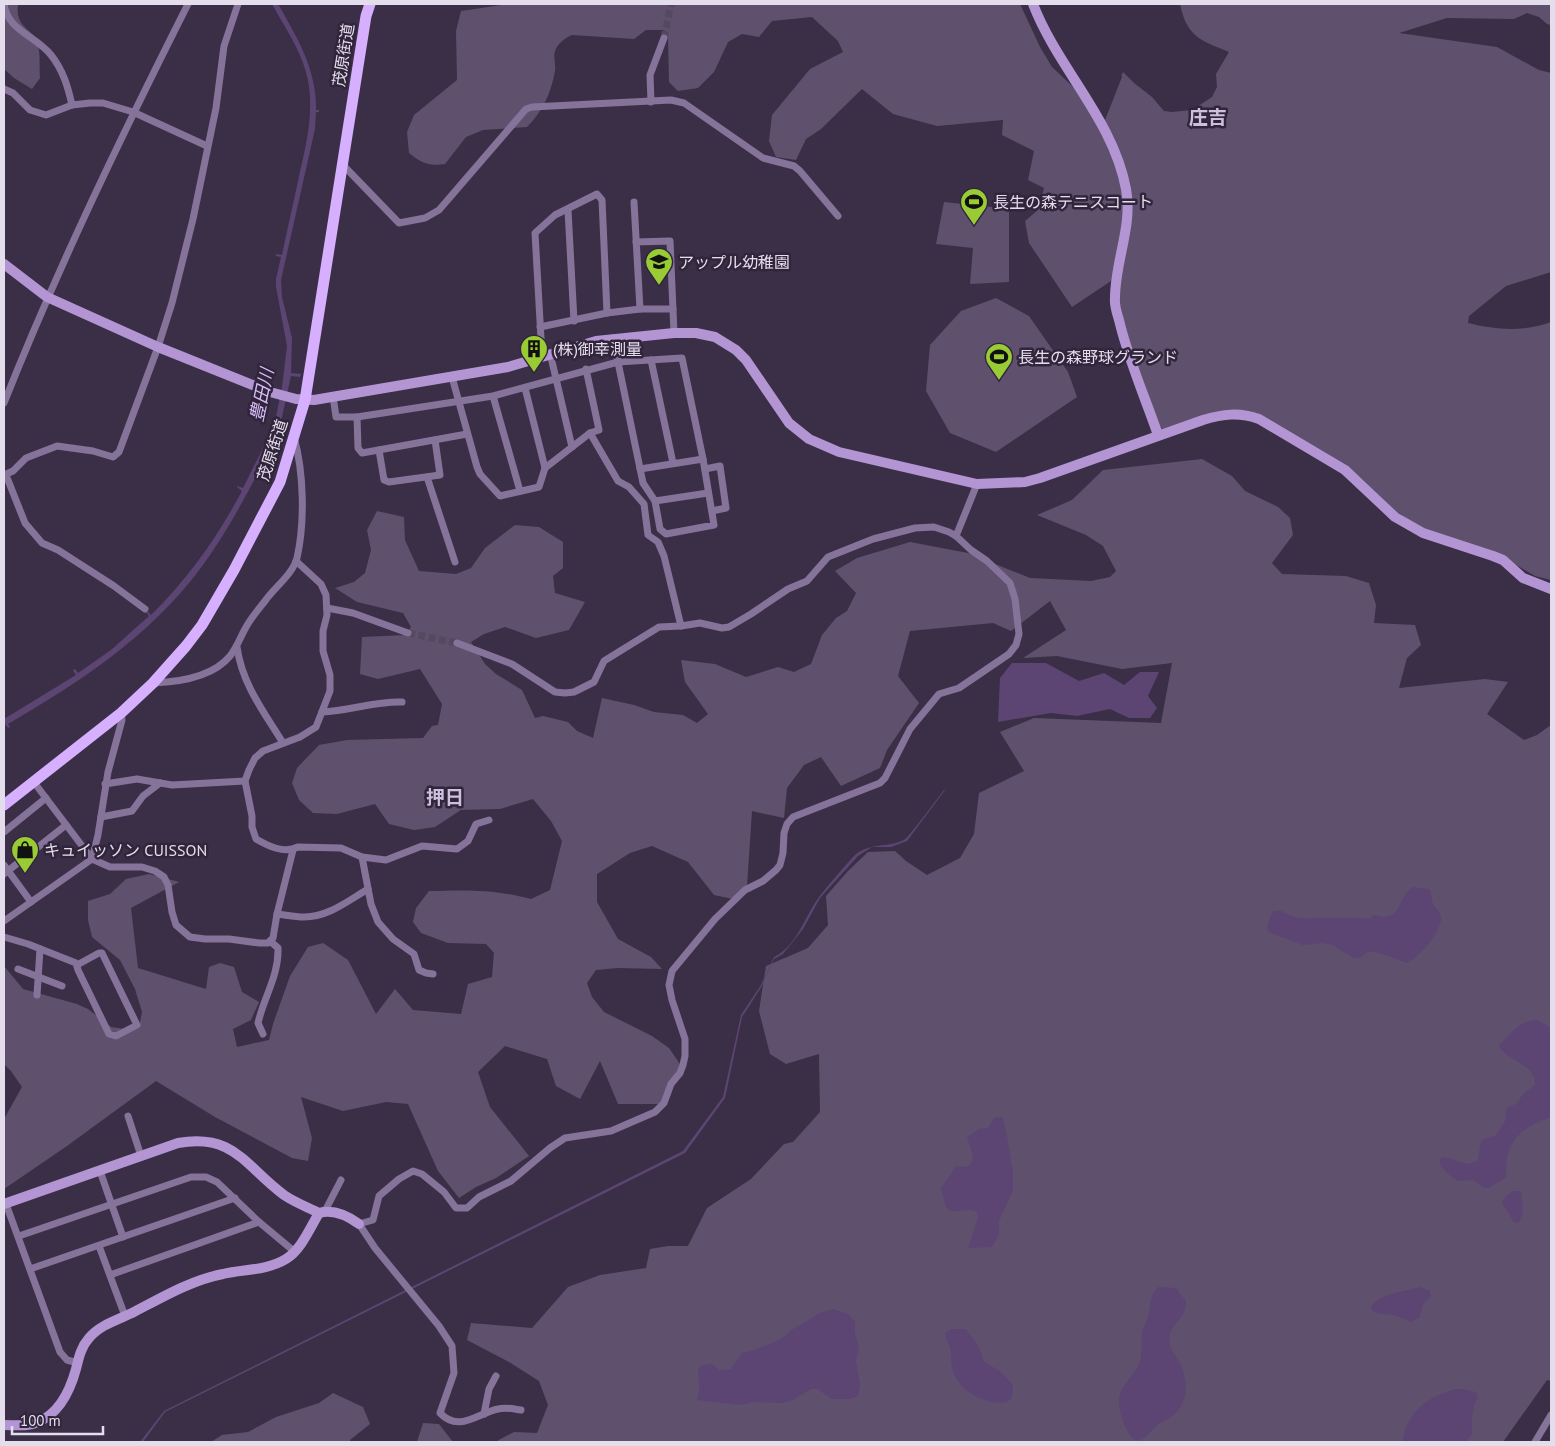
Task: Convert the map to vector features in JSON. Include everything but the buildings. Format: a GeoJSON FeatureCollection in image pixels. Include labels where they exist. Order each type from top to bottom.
{"type":"FeatureCollection","features":[{"type":"Feature","properties":{"kind":"main road","name":"茂原街道"},"geometry":{"type":"LineString","coordinates":[[4,805],[154,684],[202,625],[230,578],[280,482],[294,436],[366,16],[370,4]]}},
{"type":"Feature","properties":{"kind":"street"},"geometry":{"type":"LineString","coordinates":[[4,4],[5,10],[15,27],[50,54],[62,72],[72,105]]}},
{"type":"Feature","properties":{"kind":"street"},"geometry":{"type":"LineString","coordinates":[[4,403],[47,297],[133,112],[188,4]]}},
{"type":"Feature","properties":{"kind":"street"},"geometry":{"type":"LineString","coordinates":[[145,609],[114,586],[58,550],[42,543],[24,524],[5,475],[26,458],[57,446],[93,451],[113,457],[119,452],[158,347],[172,303],[194,219],[216,108],[224,46],[238,4]]}},
{"type":"Feature","properties":{"kind":"street"},"geometry":{"type":"LineString","coordinates":[[1033,4],[1039,20],[1101,120],[1118,157],[1127,190],[1128,216],[1114,299],[1122,335],[1158,435]]}},
{"type":"Feature","properties":{"kind":"street"},"geometry":{"type":"LineString","coordinates":[[651,102],[650,75],[664,38]]}},
{"type":"Feature","properties":{"kind":"street"},"geometry":{"type":"LineString","coordinates":[[4,89],[13,93],[30,110],[46,115],[72,105],[103,103],[133,112],[207,146]]}},
{"type":"Feature","properties":{"kind":"street"},"geometry":{"type":"LineString","coordinates":[[342,164],[399,222],[425,218],[439,210],[526,109],[532,107],[671,100],[684,103],[763,158],[794,166],[838,216]]}},
{"type":"Feature","properties":{"kind":"street"},"geometry":{"type":"LineString","coordinates":[[572,447],[540,327],[535,233],[555,215],[597,194],[602,200],[607,313]]}},
{"type":"Feature","properties":{"kind":"street"},"geometry":{"type":"LineString","coordinates":[[634,202],[640,309]]}},
{"type":"Feature","properties":{"kind":"street"},"geometry":{"type":"LineString","coordinates":[[568,210],[574,321]]}},
{"type":"Feature","properties":{"kind":"street"},"geometry":{"type":"LineString","coordinates":[[636,242],[670,241],[674,333]]}},
{"type":"Feature","properties":{"kind":"street"},"geometry":{"type":"LineString","coordinates":[[4,264],[47,297],[158,347],[270,392],[300,399],[333,396],[508,367],[578,345],[612,338],[674,333],[696,333],[715,337],[736,350],[789,423],[800,433],[815,442],[839,452],[977,484],[1025,482],[1220,415],[1246,414],[1345,470],[1395,517],[1423,533],[1503,560],[1523,578],[1551,588]]}},
{"type":"Feature","properties":{"kind":"street"},"geometry":{"type":"LineString","coordinates":[[540,327],[607,313],[640,309],[673,309]]}},
{"type":"Feature","properties":{"kind":"street"},"geometry":{"type":"LineString","coordinates":[[333,396],[336,418],[357,417],[493,396],[586,369],[618,362],[682,358],[703,459],[714,525],[666,534],[660,529],[655,501],[643,483],[618,362],[612,338]]}},
{"type":"Feature","properties":{"kind":"street"},"geometry":{"type":"LineString","coordinates":[[651,360],[673,463]]}},
{"type":"Feature","properties":{"kind":"street"},"geometry":{"type":"LineString","coordinates":[[452,377],[480,474],[500,496],[539,487],[546,468],[590,433],[599,430],[586,369]]}},
{"type":"Feature","properties":{"kind":"street"},"geometry":{"type":"LineString","coordinates":[[525,388],[546,468]]}},
{"type":"Feature","properties":{"kind":"street"},"geometry":{"type":"LineString","coordinates":[[493,396],[520,491]]}},
{"type":"Feature","properties":{"kind":"street"},"geometry":{"type":"LineString","coordinates":[[357,417],[358,448],[362,453],[467,434]]}},
{"type":"Feature","properties":{"kind":"street"},"geometry":{"type":"LineString","coordinates":[[590,433],[618,481],[629,487],[644,504],[648,534],[658,542],[664,556],[681,626]]}},
{"type":"Feature","properties":{"kind":"street"},"geometry":{"type":"LineString","coordinates":[[154,684],[184,679],[212,671],[230,656],[245,629],[296,561],[301,525],[302,496],[298,451],[294,436]]}},
{"type":"Feature","properties":{"kind":"street"},"geometry":{"type":"LineString","coordinates":[[379,450],[384,480],[389,482],[440,475],[435,440]]}},
{"type":"Feature","properties":{"kind":"street"},"geometry":{"type":"LineString","coordinates":[[640,469],[703,459]]}},
{"type":"Feature","properties":{"kind":"street"},"geometry":{"type":"LineString","coordinates":[[704,469],[720,466],[726,508],[712,511]]}},
{"type":"Feature","properties":{"kind":"street"},"geometry":{"type":"LineString","coordinates":[[427,477],[454,562]]}},
{"type":"Feature","properties":{"kind":"street"},"geometry":{"type":"LineString","coordinates":[[956,536],[977,484]]}},
{"type":"Feature","properties":{"kind":"street"},"geometry":{"type":"LineString","coordinates":[[655,501],[708,493]]}},
{"type":"Feature","properties":{"kind":"street"},"geometry":{"type":"LineString","coordinates":[[359,1224],[373,1220],[379,1196],[413,1170],[418,1171],[444,1192],[456,1208],[467,1208],[484,1194],[511,1181],[550,1148],[565,1138],[611,1132],[655,1112],[664,1104],[671,1084],[684,1065],[685,1039],[669,986],[672,971],[677,964],[715,919],[745,890],[764,881],[776,870],[783,853],[784,833],[787,824],[793,817],[880,783],[886,778],[910,729],[939,694],[959,688],[1009,654],[1016,645],[1019,634],[1015,599],[1010,583],[956,536],[934,527],[915,528],[872,539],[828,557],[807,581],[788,589],[729,627],[722,628],[700,623],[659,627],[604,661],[594,682],[574,692],[555,692],[512,664],[456,643]]}},
{"type":"Feature","properties":{"kind":"street"},"geometry":{"type":"LineString","coordinates":[[296,561],[321,584],[326,595],[327,608],[323,631],[323,651],[330,675],[330,691],[316,727],[310,733],[263,751],[255,758],[245,782],[256,839],[272,848],[293,850],[298,847],[341,848],[362,857],[386,860],[422,846],[458,849],[468,841],[476,824],[489,820]]}},
{"type":"Feature","properties":{"kind":"street"},"geometry":{"type":"LineString","coordinates":[[327,608],[353,613],[408,633]]}},
{"type":"Feature","properties":{"kind":"street"},"geometry":{"type":"LineString","coordinates":[[236,647],[248,687],[283,743]]}},
{"type":"Feature","properties":{"kind":"street"},"geometry":{"type":"LineString","coordinates":[[322,712],[335,712],[389,702],[402,702]]}},
{"type":"Feature","properties":{"kind":"street"},"geometry":{"type":"LineString","coordinates":[[4,921],[92,859],[101,817],[105,784],[122,720],[120,713]]}},
{"type":"Feature","properties":{"kind":"street"},"geometry":{"type":"LineString","coordinates":[[105,784],[143,779],[172,785],[245,782]]}},
{"type":"Feature","properties":{"kind":"street"},"geometry":{"type":"LineString","coordinates":[[33,782],[92,859],[110,867],[142,867],[155,871],[164,877],[168,885],[176,925],[190,937],[229,939],[259,944],[268,943],[273,938],[293,850]]}},
{"type":"Feature","properties":{"kind":"street"},"geometry":{"type":"LineString","coordinates":[[101,817],[132,811],[143,796],[160,783]]}},
{"type":"Feature","properties":{"kind":"street"},"geometry":{"type":"LineString","coordinates":[[4,832],[46,798]]}},
{"type":"Feature","properties":{"kind":"street"},"geometry":{"type":"LineString","coordinates":[[31,902],[5,870],[66,825]]}},
{"type":"Feature","properties":{"kind":"street"},"geometry":{"type":"LineString","coordinates":[[362,857],[371,904],[378,922],[393,938],[414,954],[419,970],[433,974]]}},
{"type":"Feature","properties":{"kind":"street"},"geometry":{"type":"LineString","coordinates":[[277,914],[305,917],[320,914],[333,910],[368,889]]}},
{"type":"Feature","properties":{"kind":"street"},"geometry":{"type":"LineString","coordinates":[[4,937],[76,963],[109,1034],[116,1036],[137,1025],[102,953],[77,965]]}},
{"type":"Feature","properties":{"kind":"street"},"geometry":{"type":"LineString","coordinates":[[262,1034],[258,1023],[274,976],[278,954],[278,948],[270,941]]}},
{"type":"Feature","properties":{"kind":"street"},"geometry":{"type":"LineString","coordinates":[[37,995],[40,949]]}},
{"type":"Feature","properties":{"kind":"street"},"geometry":{"type":"LineString","coordinates":[[18,969],[62,986]]}},
{"type":"Feature","properties":{"kind":"street"},"geometry":{"type":"LineString","coordinates":[[128,1116],[141,1156]]}},
{"type":"Feature","properties":{"kind":"street"},"geometry":{"type":"LineString","coordinates":[[78,1363],[67,1360],[60,1352],[19,1236],[5,1204],[178,1143],[195,1140],[209,1141],[238,1153],[285,1195],[322,1212],[350,1217],[359,1224],[375,1248],[439,1326],[452,1346],[454,1373],[440,1413],[450,1421],[458,1421],[472,1420],[498,1409],[521,1410]]}},
{"type":"Feature","properties":{"kind":"street"},"geometry":{"type":"LineString","coordinates":[[100,1170],[123,1237]]}},
{"type":"Feature","properties":{"kind":"street"},"geometry":{"type":"LineString","coordinates":[[19,1236],[191,1177],[206,1177],[217,1182],[259,1222],[295,1252]]}},
{"type":"Feature","properties":{"kind":"street"},"geometry":{"type":"LineString","coordinates":[[4,1425],[37,1423],[60,1407],[72,1381],[81,1349],[89,1337],[102,1327],[177,1290],[223,1274],[271,1266],[295,1252],[341,1180]]}},
{"type":"Feature","properties":{"kind":"street"},"geometry":{"type":"LineString","coordinates":[[30,1269],[235,1198]]}},
{"type":"Feature","properties":{"kind":"street"},"geometry":{"type":"LineString","coordinates":[[110,1275],[259,1222]]}},
{"type":"Feature","properties":{"kind":"street"},"geometry":{"type":"LineString","coordinates":[[100,1246],[125,1316]]}},
{"type":"Feature","properties":{"kind":"street"},"geometry":{"type":"LineString","coordinates":[[484,1414],[489,1388],[496,1376]]}},
{"type":"Feature","properties":{"kind":"street"},"geometry":{"type":"LineString","coordinates":[[1535,1442],[1551,1415]]}},
{"type":"Feature","properties":{"kind":"shaded area"},"geometry":{"type":"Polygon","coordinates":[[[4,4],[18,4],[21,23],[35,37],[37,42],[40,78],[32,89],[14,78],[4,69],[4,4]]]}},
{"type":"Feature","properties":{"kind":"shaded area"},"geometry":{"type":"Polygon","coordinates":[[[272,4],[278,4],[304,54],[313,81],[316,110],[319,110],[319,112],[316,112],[315,129],[281,280],[282,297],[292,338],[291,373],[301,374],[300,377],[291,376],[282,417],[261,465],[265,469],[261,467],[240,507],[200,569],[159,616],[112,656],[8,724],[10,727],[8,728],[6,725],[4,726],[4,719],[76,675],[73,670],[75,669],[78,673],[111,650],[149,616],[147,611],[151,615],[178,586],[202,556],[233,508],[242,491],[237,486],[243,488],[269,436],[276,417],[287,346],[276,287],[281,257],[276,256],[276,254],[282,255],[307,140],[310,99],[303,63],[272,4]]]}},
{"type":"Feature","properties":{"kind":"shaded area"},"geometry":{"type":"Polygon","coordinates":[[[508,4],[1020,4],[1040,47],[1052,67],[1105,120],[1123,72],[1152,97],[1164,111],[1192,110],[1212,97],[1217,87],[1216,74],[1229,52],[1196,36],[1187,24],[1180,4],[1551,4],[1551,25],[1539,17],[1527,13],[1514,19],[1447,18],[1399,33],[1497,47],[1539,70],[1551,73],[1551,272],[1506,286],[1469,316],[1468,323],[1489,327],[1520,329],[1551,322],[1551,580],[1535,576],[1499,555],[1423,530],[1396,511],[1360,477],[1326,453],[1251,414],[1159,431],[1133,359],[1118,298],[1120,279],[1111,281],[1072,307],[1029,243],[1025,221],[1038,210],[1044,188],[1028,180],[1034,151],[1002,135],[1003,120],[937,126],[893,114],[862,89],[821,129],[806,139],[796,160],[776,157],[769,141],[772,115],[810,69],[843,52],[838,41],[812,17],[772,21],[759,37],[742,34],[728,42],[714,72],[698,88],[678,91],[669,82],[668,34],[664,30],[646,30],[634,39],[572,35],[562,41],[556,48],[554,55],[555,71],[549,94],[538,115],[527,127],[483,130],[466,137],[445,164],[434,165],[418,160],[409,153],[407,132],[414,115],[457,80],[456,31],[461,11],[508,4]]]}},
{"type":"Feature","properties":{"kind":"shaded area","name":"長生の森テニスコート"},"geometry":{"type":"Polygon","coordinates":[[[944,202],[1009,209],[1009,282],[970,284],[973,248],[936,244],[944,202]]]}},
{"type":"Feature","properties":{"kind":"shaded area","name":"長生の森野球グランド"},"geometry":{"type":"Polygon","coordinates":[[[996,298],[1029,316],[1068,372],[1077,397],[996,452],[950,433],[926,391],[930,345],[961,311],[996,298]]]}},
{"type":"Feature","properties":{"kind":"shaded area"},"geometry":{"type":"Polygon","coordinates":[[[1202,459],[1232,476],[1245,491],[1278,507],[1290,518],[1293,535],[1272,563],[1282,574],[1346,576],[1369,583],[1376,605],[1374,623],[1415,625],[1421,645],[1407,658],[1399,688],[1485,679],[1508,682],[1487,714],[1524,740],[1537,735],[1551,725],[1551,1381],[1547,1380],[1503,1442],[495,1442],[514,1432],[537,1433],[548,1405],[539,1381],[509,1362],[467,1340],[471,1323],[532,1328],[568,1287],[600,1275],[646,1268],[650,1249],[668,1246],[688,1246],[707,1208],[751,1179],[784,1144],[793,1142],[820,1112],[819,1054],[786,1064],[770,1054],[759,1011],[766,966],[808,948],[828,925],[826,896],[848,871],[868,852],[895,851],[927,875],[960,858],[974,834],[979,793],[1024,771],[1000,732],[1034,718],[1161,723],[1172,663],[1122,669],[1057,656],[1023,658],[1066,630],[1050,601],[1011,631],[993,623],[910,631],[898,676],[919,703],[887,750],[880,768],[841,786],[821,757],[804,765],[787,788],[784,818],[752,811],[747,886],[733,899],[714,895],[688,862],[652,846],[630,853],[597,874],[597,902],[618,939],[651,957],[662,969],[618,968],[596,970],[587,983],[592,997],[604,1012],[652,1036],[669,1048],[682,1067],[660,1104],[618,1104],[600,1061],[580,1099],[556,1086],[547,1059],[505,1046],[478,1072],[490,1107],[529,1156],[496,1178],[476,1187],[459,1198],[438,1171],[408,1104],[386,1102],[343,1111],[301,1097],[312,1138],[308,1161],[292,1158],[215,1117],[156,1081],[4,1189],[4,1119],[22,1087],[4,1064],[4,966],[23,989],[77,1004],[88,1009],[111,1027],[125,1029],[139,1027],[142,1012],[135,989],[120,960],[92,937],[88,920],[88,901],[110,894],[126,879],[149,874],[179,882],[131,908],[138,968],[206,989],[209,967],[220,963],[234,967],[242,992],[259,1002],[251,1020],[233,1029],[237,1047],[269,1040],[290,976],[308,947],[323,943],[348,960],[376,1014],[395,989],[413,1010],[461,1014],[468,984],[492,977],[494,953],[486,944],[448,943],[421,933],[413,922],[416,908],[429,891],[468,890],[531,899],[550,890],[562,841],[551,821],[533,799],[500,809],[461,810],[435,827],[414,830],[389,824],[375,804],[337,814],[313,813],[299,800],[292,783],[297,768],[319,745],[347,740],[423,738],[432,726],[438,725],[442,704],[420,669],[378,679],[360,674],[362,637],[406,635],[411,627],[403,613],[357,602],[335,588],[354,582],[365,573],[371,550],[367,530],[377,511],[404,517],[405,540],[419,571],[456,574],[471,568],[485,548],[515,525],[539,527],[563,542],[563,568],[553,576],[555,593],[585,602],[569,630],[536,638],[505,627],[484,634],[471,642],[485,664],[496,674],[522,690],[535,718],[543,716],[568,722],[577,731],[593,738],[602,698],[634,705],[654,712],[683,715],[697,723],[708,714],[685,682],[681,660],[715,664],[746,677],[778,667],[794,672],[811,664],[822,635],[836,618],[847,611],[856,593],[835,571],[857,558],[910,542],[968,553],[1030,578],[1091,581],[1110,577],[1116,571],[1103,546],[1086,535],[1037,515],[1072,500],[1103,470],[1202,459]]]}},
{"type":"Feature","properties":{"kind":"shaded area"},"geometry":{"type":"Polygon","coordinates":[[[1012,663],[1046,663],[1079,681],[1104,673],[1124,685],[1140,672],[1159,672],[1148,696],[1157,708],[1150,718],[1129,718],[1110,709],[1077,716],[1051,713],[998,722],[1000,678],[1012,663]]]}},
{"type":"Feature","properties":{"kind":"shaded area"},"geometry":{"type":"Polygon","coordinates":[[[945,790],[907,841],[891,847],[872,847],[891,844],[907,838],[945,790]]]}},
{"type":"Feature","properties":{"kind":"shaded area"},"geometry":{"type":"Polygon","coordinates":[[[872,847],[858,856],[820,898],[803,929],[783,954],[774,959],[762,986],[742,1017],[725,1098],[685,1153],[165,1412],[143,1442],[140,1442],[164,1411],[683,1151],[723,1097],[741,1015],[761,985],[774,957],[789,946],[819,897],[854,856],[872,847]]]}},
{"type":"Feature","properties":{"kind":"shaded area"},"geometry":{"type":"Polygon","coordinates":[[[1413,887],[1429,889],[1433,904],[1441,917],[1438,929],[1429,943],[1407,963],[1374,952],[1354,958],[1332,945],[1323,943],[1303,945],[1268,932],[1270,918],[1273,911],[1277,910],[1298,918],[1369,919],[1374,915],[1390,916],[1413,887]]]}},
{"type":"Feature","properties":{"kind":"shaded area"},"geometry":{"type":"Polygon","coordinates":[[[1537,1020],[1551,1028],[1551,1117],[1530,1126],[1516,1138],[1508,1154],[1506,1177],[1489,1188],[1484,1188],[1473,1180],[1458,1181],[1449,1175],[1439,1159],[1445,1157],[1468,1164],[1478,1161],[1481,1140],[1495,1136],[1505,1121],[1506,1109],[1516,1104],[1523,1094],[1535,1085],[1534,1078],[1530,1072],[1506,1054],[1499,1045],[1520,1025],[1537,1020]]]}},
{"type":"Feature","properties":{"kind":"shaded area"},"geometry":{"type":"Polygon","coordinates":[[[994,1118],[1003,1118],[1007,1136],[1013,1172],[1013,1191],[999,1221],[999,1234],[992,1247],[968,1248],[978,1217],[977,1212],[972,1210],[949,1210],[941,1188],[956,1166],[967,1167],[971,1164],[973,1157],[967,1137],[979,1129],[988,1128],[994,1118]]]}},
{"type":"Feature","properties":{"kind":"shaded area"},"geometry":{"type":"Polygon","coordinates":[[[1513,1191],[1521,1192],[1523,1213],[1518,1223],[1514,1222],[1502,1203],[1505,1197],[1513,1191]]]}},
{"type":"Feature","properties":{"kind":"shaded area"},"geometry":{"type":"Polygon","coordinates":[[[1158,1287],[1176,1288],[1186,1301],[1184,1312],[1174,1326],[1169,1339],[1184,1375],[1185,1394],[1182,1406],[1176,1413],[1156,1426],[1143,1439],[1135,1440],[1128,1432],[1123,1421],[1119,1398],[1123,1387],[1139,1363],[1143,1329],[1152,1297],[1158,1287]]]}},
{"type":"Feature","properties":{"kind":"shaded area"},"geometry":{"type":"Polygon","coordinates":[[[1420,1287],[1430,1291],[1431,1296],[1423,1305],[1419,1318],[1411,1322],[1394,1315],[1377,1313],[1372,1310],[1371,1307],[1375,1302],[1386,1296],[1420,1287]]]}},
{"type":"Feature","properties":{"kind":"shaded area"},"geometry":{"type":"Polygon","coordinates":[[[833,1309],[848,1314],[855,1321],[855,1333],[859,1346],[856,1361],[860,1385],[858,1396],[851,1399],[831,1399],[818,1389],[811,1389],[795,1399],[783,1403],[753,1402],[739,1405],[697,1400],[699,1387],[698,1372],[700,1367],[712,1364],[720,1370],[731,1369],[742,1353],[781,1339],[793,1329],[820,1313],[833,1309]]]}},
{"type":"Feature","properties":{"kind":"shaded area"},"geometry":{"type":"Polygon","coordinates":[[[951,1329],[966,1329],[979,1347],[984,1362],[1000,1371],[1013,1385],[1012,1397],[1007,1402],[991,1402],[975,1396],[956,1379],[952,1365],[951,1349],[945,1335],[951,1329]]]}},
{"type":"Feature","properties":{"kind":"shaded area"},"geometry":{"type":"Polygon","coordinates":[[[1455,1389],[1476,1392],[1478,1398],[1473,1411],[1472,1434],[1466,1442],[1402,1442],[1409,1421],[1420,1407],[1427,1401],[1455,1389]]]}},
{"type":"Feature","properties":{"kind":"shaded area"},"geometry":{"type":"Polygon","coordinates":[[[333,1393],[363,1407],[370,1424],[350,1440],[351,1442],[211,1442],[222,1435],[248,1432],[276,1417],[319,1403],[333,1393]]]}},
{"type":"Feature","properties":{"kind":"shaded area"},"geometry":{"type":"Polygon","coordinates":[[[423,1423],[439,1424],[453,1442],[417,1442],[423,1423]]]}},
{"type":"Feature","properties":{"kind":"tunnel"},"geometry":{"type":"LineString","coordinates":[[664,38],[671,4]]}},
{"type":"Feature","properties":{"kind":"tunnel"},"geometry":{"type":"LineString","coordinates":[[408,633],[457,643]]}},
{"type":"Feature","properties":{"kind":"place","name":"長生の森テニスコート"},"geometry":{"type":"Point","coordinates":[974,226]}},
{"type":"Feature","properties":{"kind":"place","name":"アップル幼稚園"},"geometry":{"type":"Point","coordinates":[659,286]}},
{"type":"Feature","properties":{"kind":"place","name":"(株)御幸測量"},"geometry":{"type":"Point","coordinates":[534,373]}},
{"type":"Feature","properties":{"kind":"place","name":"長生の森野球グランド"},"geometry":{"type":"Point","coordinates":[999,381]}},
{"type":"Feature","properties":{"kind":"place","name":"キュイッソン CUISSON"},"geometry":{"type":"Point","coordinates":[25,874]}},
{"type":"Feature","properties":{"kind":"district","name":"庄吉"},"geometry":{"type":"Point","coordinates":[1208,117]}},
{"type":"Feature","properties":{"kind":"district","name":"押日"},"geometry":{"type":"Point","coordinates":[445,797]}},
{"type":"Feature","properties":{"kind":"water label","name":"豊田川"},"geometry":{"type":"Point","coordinates":[262,395]}}]}
